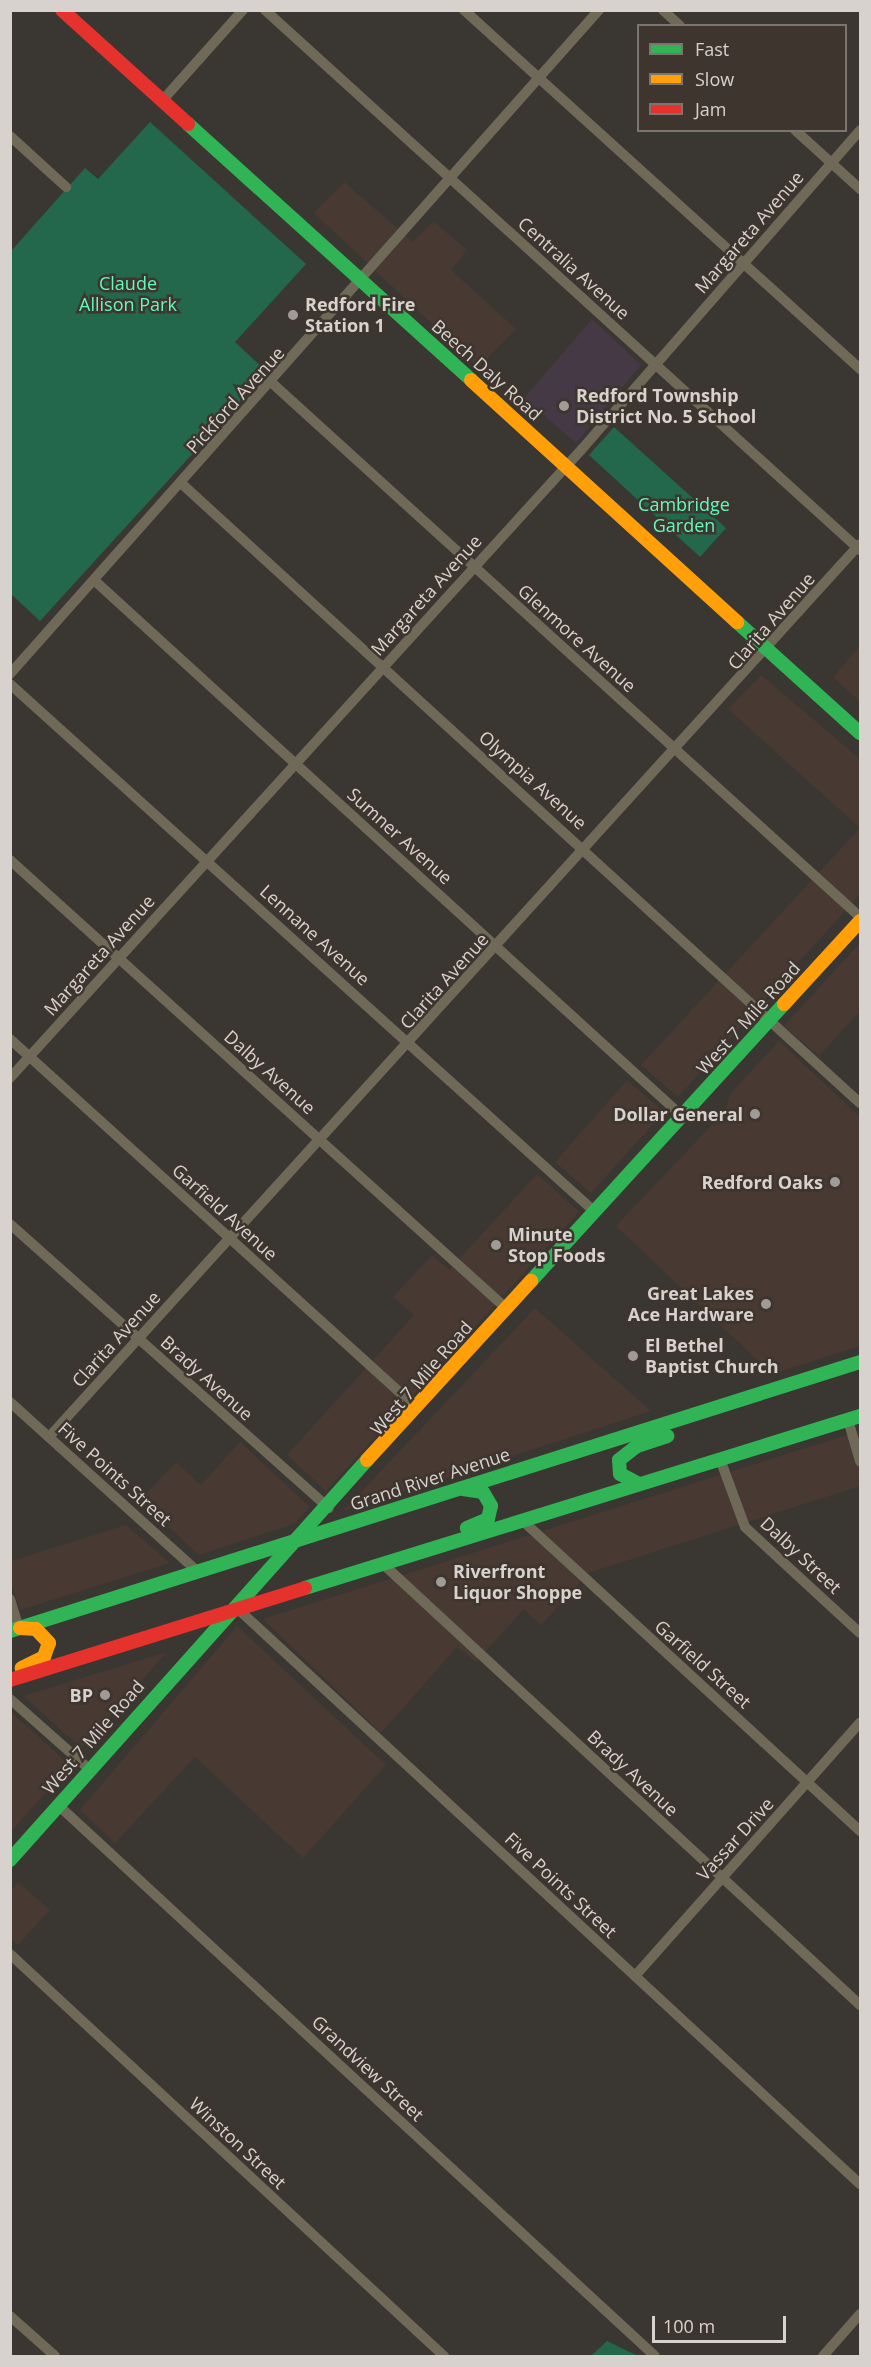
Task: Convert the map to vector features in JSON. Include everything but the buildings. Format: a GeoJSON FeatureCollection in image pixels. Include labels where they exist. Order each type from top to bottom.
{"type":"FeatureCollection","features":[{"type":"Feature","properties":{"kind":"main road","name":"Beech Daly Road"},"geometry":{"type":"LineString","coordinates":[[62,10],[861,733]]}},
{"type":"Feature","properties":{"kind":"main road","name":"West 7 Mile Road"},"geometry":{"type":"LineString","coordinates":[[10,1860],[89,1769],[298,1539],[329,1508],[861,919]]}},
{"type":"Feature","properties":{"kind":"main road","name":"Grand River Avenue"},"geometry":{"type":"LineString","coordinates":[[15,1629],[861,1362]]}},
{"type":"Feature","properties":{"kind":"main road"},"geometry":{"type":"LineString","coordinates":[[639,1484],[620,1474],[624,1453],[739,1412],[760,1395]]}},
{"type":"Feature","properties":{"kind":"main road"},"geometry":{"type":"LineString","coordinates":[[10,1680],[854,1418]]}},
{"type":"Feature","properties":{"kind":"main road"},"geometry":{"type":"LineString","coordinates":[[423,1552],[439,1537],[490,1516],[483,1492],[458,1489]]}},
{"type":"Feature","properties":{"kind":"main road"},"geometry":{"type":"LineString","coordinates":[[10,1672],[37,1662],[48,1651],[43,1633],[15,1629]]}},
{"type":"Feature","properties":{"kind":"street"},"geometry":{"type":"LineString","coordinates":[[161,102],[243,10]]}},
{"type":"Feature","properties":{"kind":"street","name":"Centralia Avenue"},"geometry":{"type":"LineString","coordinates":[[265,10],[860,547]]}},
{"type":"Feature","properties":{"kind":"street"},"geometry":{"type":"LineString","coordinates":[[464,10],[861,369]]}},
{"type":"Feature","properties":{"kind":"street","name":"Pickford Avenue"},"geometry":{"type":"LineString","coordinates":[[10,674],[363,282],[599,10]]}},
{"type":"Feature","properties":{"kind":"street"},"geometry":{"type":"LineString","coordinates":[[663,10],[678,24]]}},
{"type":"Feature","properties":{"kind":"street","name":"Margareta Avenue"},"geometry":{"type":"LineString","coordinates":[[10,1078],[566,466],[861,130]]}},
{"type":"Feature","properties":{"kind":"street"},"geometry":{"type":"LineString","coordinates":[[797,132],[861,189]]}},
{"type":"Feature","properties":{"kind":"street"},"geometry":{"type":"LineString","coordinates":[[10,136],[66,187]]}},
{"type":"Feature","properties":{"kind":"street","name":"Glenmore Avenue"},"geometry":{"type":"LineString","coordinates":[[272,383],[861,919]]}},
{"type":"Feature","properties":{"kind":"street","name":"Olympia Avenue"},"geometry":{"type":"LineString","coordinates":[[182,484],[586,850],[769,1021],[861,1102]]}},
{"type":"Feature","properties":{"kind":"street","name":"Clarita Avenue"},"geometry":{"type":"LineString","coordinates":[[49,1437],[411,1044],[497,946],[860,547]]}},
{"type":"Feature","properties":{"kind":"street","name":"Sumner Avenue"},"geometry":{"type":"LineString","coordinates":[[95,581],[682,1116]]}},
{"type":"Feature","properties":{"kind":"street","name":"Lennane Avenue"},"geometry":{"type":"LineString","coordinates":[[10,684],[595,1212]]}},
{"type":"Feature","properties":{"kind":"street","name":"Dalby Avenue"},"geometry":{"type":"LineString","coordinates":[[10,860],[507,1309]]}},
{"type":"Feature","properties":{"kind":"street","name":"Garfield Avenue"},"geometry":{"type":"LineString","coordinates":[[10,1039],[417,1408]]}},
{"type":"Feature","properties":{"kind":"street","name":"Brady Avenue"},"geometry":{"type":"LineString","coordinates":[[10,1224],[329,1508]]}},
{"type":"Feature","properties":{"kind":"street","name":"Five Points Street"},"geometry":{"type":"LineString","coordinates":[[10,1402],[197,1571]]}},
{"type":"Feature","properties":{"kind":"street"},"geometry":{"type":"LineString","coordinates":[[854,1418],[861,1461]]}},
{"type":"Feature","properties":{"kind":"street","name":"Dalby Street"},"geometry":{"type":"LineString","coordinates":[[720,1459],[746,1527],[861,1633]]}},
{"type":"Feature","properties":{"kind":"street","name":"Garfield Street"},"geometry":{"type":"LineString","coordinates":[[523,1521],[861,1831]]}},
{"type":"Feature","properties":{"kind":"street","name":"Brady Avenue"},"geometry":{"type":"LineString","coordinates":[[383,1564],[861,2006]]}},
{"type":"Feature","properties":{"kind":"street"},"geometry":{"type":"LineString","coordinates":[[10,1599],[15,1629]]}},
{"type":"Feature","properties":{"kind":"street","name":"Five Points Street"},"geometry":{"type":"LineString","coordinates":[[233,1612],[861,2184]]}},
{"type":"Feature","properties":{"kind":"street"},"geometry":{"type":"LineString","coordinates":[[10,1699],[89,1769]]}},
{"type":"Feature","properties":{"kind":"street","name":"Vassar Drive"},"geometry":{"type":"LineString","coordinates":[[635,1976],[861,1723]]}},
{"type":"Feature","properties":{"kind":"street","name":"Grandview Street"},"geometry":{"type":"LineString","coordinates":[[58,1805],[655,2356]]}},
{"type":"Feature","properties":{"kind":"street","name":"Winston Street"},"geometry":{"type":"LineString","coordinates":[[10,1954],[444,2356]]}},
{"type":"Feature","properties":{"kind":"street"},"geometry":{"type":"LineString","coordinates":[[823,2356],[861,2314]]}},
{"type":"Feature","properties":{"kind":"street"},"geometry":{"type":"LineString","coordinates":[[10,2316],[55,2356]]}},
{"type":"Feature","properties":{"kind":"shaded area"},"geometry":{"type":"Polygon","coordinates":[[[344,182],[413,242],[433,221],[467,250],[451,270],[516,329],[478,367],[314,213],[344,182]]]}},
{"type":"Feature","properties":{"kind":"shaded area"},"geometry":{"type":"Polygon","coordinates":[[[592,319],[641,365],[576,443],[524,398],[592,319]]]}},
{"type":"Feature","properties":{"kind":"shaded area"},"geometry":{"type":"Polygon","coordinates":[[[860,646],[860,702],[833,677],[860,646]]]}},
{"type":"Feature","properties":{"kind":"shaded area"},"geometry":{"type":"Polygon","coordinates":[[[761,675],[860,759],[860,828],[728,709],[761,675]]]}},
{"type":"Feature","properties":{"kind":"shaded area"},"geometry":{"type":"Polygon","coordinates":[[[860,828],[860,894],[678,1097],[641,1065],[860,828]]]}},
{"type":"Feature","properties":{"kind":"shaded area"},"geometry":{"type":"Polygon","coordinates":[[[860,943],[860,1011],[819,1056],[784,1026],[860,943]]]}},
{"type":"Feature","properties":{"kind":"shaded area","name":"Redford Oaks"},"geometry":{"type":"Polygon","coordinates":[[[779,1041],[860,1117],[860,1346],[772,1374],[616,1226],[724,1112],[731,1093],[779,1041]]]}},
{"type":"Feature","properties":{"kind":"shaded area"},"geometry":{"type":"Polygon","coordinates":[[[627,1080],[664,1112],[591,1193],[555,1162],[627,1080]]]}},
{"type":"Feature","properties":{"kind":"shaded area"},"geometry":{"type":"Polygon","coordinates":[[[537,1174],[579,1212],[326,1491],[287,1455],[414,1315],[393,1297],[432,1255],[449,1270],[537,1174]]]}},
{"type":"Feature","properties":{"kind":"shaded area"},"geometry":{"type":"Polygon","coordinates":[[[535,1308],[651,1411],[343,1511],[535,1308]]]}},
{"type":"Feature","properties":{"kind":"shaded area"},"geometry":{"type":"Polygon","coordinates":[[[860,1431],[860,1486],[588,1573],[541,1625],[524,1609],[476,1662],[457,1647],[381,1733],[263,1619],[860,1431]]]}},
{"type":"Feature","properties":{"kind":"shaded area"},"geometry":{"type":"Polygon","coordinates":[[[240,1442],[310,1507],[294,1524],[199,1555],[140,1500],[176,1462],[201,1485],[240,1442]]]}},
{"type":"Feature","properties":{"kind":"shaded area"},"geometry":{"type":"Polygon","coordinates":[[[126,1525],[170,1563],[20,1610],[11,1583],[11,1561],[126,1525]]]}},
{"type":"Feature","properties":{"kind":"shaded area"},"geometry":{"type":"Polygon","coordinates":[[[237,1626],[386,1765],[303,1858],[195,1757],[115,1843],[80,1810],[237,1626]]]}},
{"type":"Feature","properties":{"kind":"shaded area"},"geometry":{"type":"Polygon","coordinates":[[[167,1652],[81,1748],[23,1696],[167,1652]]]}},
{"type":"Feature","properties":{"kind":"shaded area"},"geometry":{"type":"Polygon","coordinates":[[[11,1712],[70,1765],[11,1832],[11,1712]]]}},
{"type":"Feature","properties":{"kind":"shaded area"},"geometry":{"type":"Polygon","coordinates":[[[18,1882],[50,1910],[18,1945],[10,1938],[11,1890],[18,1882]]]}},
{"type":"Feature","properties":{"kind":"green space","name":"Claude Allison Park"},"geometry":{"type":"Polygon","coordinates":[[[150,122],[306,264],[235,342],[267,372],[40,621],[11,594],[11,251],[85,168],[98,179],[150,122]]]}},
{"type":"Feature","properties":{"kind":"green space","name":"Cambridge Garden"},"geometry":{"type":"Polygon","coordinates":[[[614,427],[726,528],[700,557],[589,455],[614,427]]]}},
{"type":"Feature","properties":{"kind":"green space"},"geometry":{"type":"Polygon","coordinates":[[[607,2341],[638,2356],[591,2356],[607,2341]]]}},
{"type":"Feature","properties":{"kind":"traffic: fast"},"geometry":{"type":"LineString","coordinates":[[188,124],[471,380]]}},
{"type":"Feature","properties":{"kind":"traffic: fast"},"geometry":{"type":"LineString","coordinates":[[737,622],[860,733]]}},
{"type":"Feature","properties":{"kind":"traffic: fast"},"geometry":{"type":"LineString","coordinates":[[531,1281],[784,1004]]}},
{"type":"Feature","properties":{"kind":"traffic: fast"},"geometry":{"type":"LineString","coordinates":[[10,1631],[860,1362]]}},
{"type":"Feature","properties":{"kind":"traffic: fast"},"geometry":{"type":"LineString","coordinates":[[305,1588],[860,1416]]}},
{"type":"Feature","properties":{"kind":"traffic: fast"},"geometry":{"type":"LineString","coordinates":[[639,1484],[620,1474],[619,1460],[637,1446],[667,1436]]}},
{"type":"Feature","properties":{"kind":"traffic: fast"},"geometry":{"type":"LineString","coordinates":[[10,1860],[367,1460]]}},
{"type":"Feature","properties":{"kind":"traffic: fast"},"geometry":{"type":"LineString","coordinates":[[463,1489],[483,1492],[491,1506],[488,1519],[467,1528]]}},
{"type":"Feature","properties":{"kind":"traffic: slow"},"geometry":{"type":"LineString","coordinates":[[471,380],[737,622]]}},
{"type":"Feature","properties":{"kind":"traffic: slow"},"geometry":{"type":"LineString","coordinates":[[784,1004],[860,921]]}},
{"type":"Feature","properties":{"kind":"traffic: slow"},"geometry":{"type":"LineString","coordinates":[[367,1460],[531,1281]]}},
{"type":"Feature","properties":{"kind":"traffic: slow"},"geometry":{"type":"LineString","coordinates":[[20,1628],[36,1629],[49,1643],[44,1657],[21,1668]]}},
{"type":"Feature","properties":{"kind":"traffic: jam"},"geometry":{"type":"LineString","coordinates":[[62,10],[188,124]]}},
{"type":"Feature","properties":{"kind":"traffic: jam"},"geometry":{"type":"LineString","coordinates":[[10,1680],[305,1588]]}},
{"type":"Feature","properties":{"kind":"place","name":"Redford Fire Station 1"},"geometry":{"type":"Point","coordinates":[293,315]}},
{"type":"Feature","properties":{"kind":"place","name":"Redford Township District No. 5 School"},"geometry":{"type":"Point","coordinates":[564,406]}},
{"type":"Feature","properties":{"kind":"place","name":"Dollar General"},"geometry":{"type":"Point","coordinates":[755,1114]}},
{"type":"Feature","properties":{"kind":"place","name":"Redford Oaks"},"geometry":{"type":"Point","coordinates":[835,1182]}},
{"type":"Feature","properties":{"kind":"place","name":"Minute Stop Foods"},"geometry":{"type":"Point","coordinates":[496,1245]}},
{"type":"Feature","properties":{"kind":"place","name":"Great Lakes Ace Hardware"},"geometry":{"type":"Point","coordinates":[766,1304]}},
{"type":"Feature","properties":{"kind":"place","name":"El Bethel Baptist Church"},"geometry":{"type":"Point","coordinates":[633,1356]}},
{"type":"Feature","properties":{"kind":"place","name":"Riverfront Liquor Shoppe"},"geometry":{"type":"Point","coordinates":[441,1582]}},
{"type":"Feature","properties":{"kind":"place","name":"BP"},"geometry":{"type":"Point","coordinates":[105,1695]}}]}
